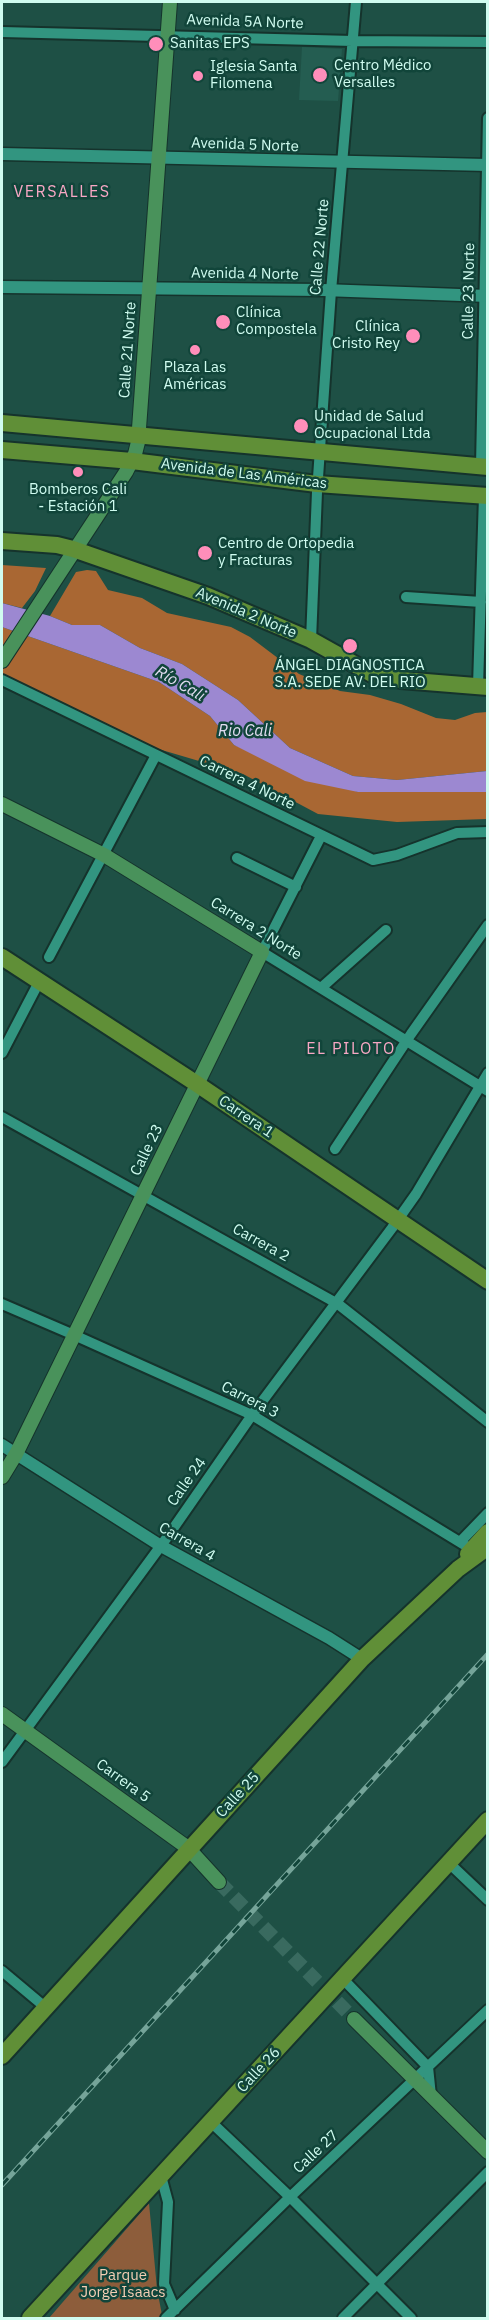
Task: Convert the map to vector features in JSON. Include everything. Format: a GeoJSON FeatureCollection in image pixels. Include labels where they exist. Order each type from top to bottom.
{"type":"FeatureCollection","features":[{"type":"Feature","properties":{"kind":"main road","name":"Calle 21 Norte"},"geometry":{"type":"LineString","coordinates":[[5,656],[132,460],[138,435],[170,2]]}},
{"type":"Feature","properties":{"kind":"main road","name":"Avenida de Las Américas"},"geometry":{"type":"LineString","coordinates":[[2,423],[484,466]]}},
{"type":"Feature","properties":{"kind":"main road","name":"Avenida de Las Américas"},"geometry":{"type":"LineString","coordinates":[[2,450],[132,460],[317,484],[486,496]]}},
{"type":"Feature","properties":{"kind":"main road","name":"Avenida 2 Norte"},"geometry":{"type":"LineString","coordinates":[[2,541],[57,545],[73,549],[208,596],[310,640],[372,674],[401,680],[483,687]]}},
{"type":"Feature","properties":{"kind":"main road","name":"Carrera 2 Norte"},"geometry":{"type":"LineString","coordinates":[[2,804],[104,855],[262,952]]}},
{"type":"Feature","properties":{"kind":"main road","name":"Calle 23"},"geometry":{"type":"LineString","coordinates":[[2,1477],[16,1454],[262,952]]}},
{"type":"Feature","properties":{"kind":"main road","name":"Carrera 1"},"geometry":{"type":"LineString","coordinates":[[2,957],[197,1084],[488,1281]]}},
{"type":"Feature","properties":{"kind":"main road","name":"Calle 25"},"geometry":{"type":"LineString","coordinates":[[2,2056],[188,1848],[362,1659],[458,1569],[473,1546],[488,1532]]}},
{"type":"Feature","properties":{"kind":"main road","name":"Carrera 5"},"geometry":{"type":"LineString","coordinates":[[2,1714],[188,1848],[219,1882]]}},
{"type":"Feature","properties":{"kind":"main road","name":"Calle 26"},"geometry":{"type":"LineString","coordinates":[[30,2319],[488,1820]]}},
{"type":"Feature","properties":{"kind":"main road"},"geometry":{"type":"LineString","coordinates":[[354,2019],[488,2152]]}},
{"type":"Feature","properties":{"kind":"street","name":"Calle 22 Norte"},"geometry":{"type":"LineString","coordinates":[[310,640],[317,484],[356,2]]}},
{"type":"Feature","properties":{"kind":"street","name":"Avenida 5A Norte"},"geometry":{"type":"LineString","coordinates":[[2,32],[488,42]]}},
{"type":"Feature","properties":{"kind":"street","name":"Calle 23 Norte"},"geometry":{"type":"LineString","coordinates":[[484,466],[488,118]]}},
{"type":"Feature","properties":{"kind":"street","name":"Avenida 5 Norte"},"geometry":{"type":"LineString","coordinates":[[2,154],[487,165]]}},
{"type":"Feature","properties":{"kind":"street","name":"Avenida 4 Norte"},"geometry":{"type":"LineString","coordinates":[[2,287],[331,291],[486,296]]}},
{"type":"Feature","properties":{"kind":"street"},"geometry":{"type":"LineString","coordinates":[[483,687],[481,602],[486,496]]}},
{"type":"Feature","properties":{"kind":"street"},"geometry":{"type":"LineString","coordinates":[[406,597],[481,602]]}},
{"type":"Feature","properties":{"kind":"street","name":"Carrera 4 Norte"},"geometry":{"type":"LineString","coordinates":[[2,680],[373,860],[398,855],[457,833],[488,832]]}},
{"type":"Feature","properties":{"kind":"street"},"geometry":{"type":"LineString","coordinates":[[49,957],[156,755]]}},
{"type":"Feature","properties":{"kind":"street","name":"Calle 23"},"geometry":{"type":"LineString","coordinates":[[262,952],[321,836]]}},
{"type":"Feature","properties":{"kind":"street"},"geometry":{"type":"LineString","coordinates":[[237,858],[296,886]]}},
{"type":"Feature","properties":{"kind":"street"},"geometry":{"type":"LineString","coordinates":[[335,1149],[406,1041],[488,925]]}},
{"type":"Feature","properties":{"kind":"street"},"geometry":{"type":"LineString","coordinates":[[321,988],[386,930]]}},
{"type":"Feature","properties":{"kind":"street","name":"Carrera 2 Norte"},"geometry":{"type":"LineString","coordinates":[[262,952],[484,1089]]}},
{"type":"Feature","properties":{"kind":"street"},"geometry":{"type":"LineString","coordinates":[[2,1053],[40,980]]}},
{"type":"Feature","properties":{"kind":"street","name":"Calle 24"},"geometry":{"type":"LineString","coordinates":[[2,1762],[161,1546],[252,1415],[338,1304],[398,1220],[484,1089],[488,1073]]}},
{"type":"Feature","properties":{"kind":"street","name":"Carrera 2"},"geometry":{"type":"LineString","coordinates":[[2,1118],[338,1304],[488,1422]]}},
{"type":"Feature","properties":{"kind":"street","name":"Carrera 3"},"geometry":{"type":"LineString","coordinates":[[2,1304],[252,1415],[473,1546]]}},
{"type":"Feature","properties":{"kind":"street","name":"Carrera 4"},"geometry":{"type":"LineString","coordinates":[[2,1445],[161,1546],[329,1638],[362,1659]]}},
{"type":"Feature","properties":{"kind":"street"},"geometry":{"type":"LineString","coordinates":[[473,1546],[488,1513]]}},
{"type":"Feature","properties":{"kind":"street"},"geometry":{"type":"LineString","coordinates":[[448,1862],[488,1900]]}},
{"type":"Feature","properties":{"kind":"street"},"geometry":{"type":"LineString","coordinates":[[2,1971],[45,2007]]}},
{"type":"Feature","properties":{"kind":"street"},"geometry":{"type":"LineString","coordinates":[[343,1979],[428,2067],[431,2096]]}},
{"type":"Feature","properties":{"kind":"street","name":"Calle 27"},"geometry":{"type":"LineString","coordinates":[[166,2319],[290,2197],[488,2010]]}},
{"type":"Feature","properties":{"kind":"street"},"geometry":{"type":"LineString","coordinates":[[211,2122],[290,2197],[411,2319]]}},
{"type":"Feature","properties":{"kind":"street"},"geometry":{"type":"LineString","coordinates":[[343,2319],[488,2172]]}},
{"type":"Feature","properties":{"kind":"street"},"geometry":{"type":"LineString","coordinates":[[161,2176],[168,2202],[164,2284],[175,2310]]}},
{"type":"Feature","properties":{"kind":"street"},"geometry":{"type":"LineString","coordinates":[[146,2193],[160,2195],[168,2202]]}},
{"type":"Feature","properties":{"kind":"shaded area","name":"Centro Médico Versalles"},"geometry":{"type":"Polygon","coordinates":[[[302,47],[342,49],[338,101],[299,100],[302,47]]]}},
{"type":"Feature","properties":{"kind":"shaded area"},"geometry":{"type":"Polygon","coordinates":[[[2,565],[46,568],[35,591],[22,608],[2,603],[2,565]]]}},
{"type":"Feature","properties":{"kind":"shaded area"},"geometry":{"type":"Polygon","coordinates":[[[96,571],[108,590],[142,598],[167,613],[231,627],[250,637],[299,674],[340,691],[370,695],[436,718],[455,720],[475,713],[487,712],[487,771],[397,780],[353,776],[290,748],[238,700],[182,664],[140,648],[100,625],[72,625],[50,616],[76,572],[96,571]]]}},
{"type":"Feature","properties":{"kind":"shaded area"},"geometry":{"type":"Polygon","coordinates":[[[2,627],[159,682],[210,716],[234,745],[358,792],[487,792],[487,819],[397,822],[318,814],[243,774],[155,748],[2,674],[2,627]]]}},
{"type":"Feature","properties":{"kind":"green space","name":"Parque Jorge Isaacs"},"geometry":{"type":"Polygon","coordinates":[[[149,2203],[157,2289],[162,2315],[157,2318],[49,2318],[149,2203]]]}},
{"type":"Feature","properties":{"kind":"water","name":"Rio Cali"},"geometry":{"type":"Polygon","coordinates":[[[2,603],[50,616],[72,625],[100,625],[140,648],[182,664],[238,700],[290,748],[353,776],[397,780],[487,771],[487,792],[358,792],[305,781],[234,745],[210,716],[159,682],[2,627],[2,603]]]}},
{"type":"Feature","properties":{"kind":"tunnel"},"geometry":{"type":"LineString","coordinates":[[219,1882],[354,2019]]}},
{"type":"Feature","properties":{"kind":"railway"},"geometry":{"type":"LineString","coordinates":[[2,2185],[488,1654]]}},
{"type":"Feature","properties":{"kind":"place","name":"Sanitas EPS"},"geometry":{"type":"Point","coordinates":[156,44]}},
{"type":"Feature","properties":{"kind":"place","name":"Centro Médico Versalles"},"geometry":{"type":"Point","coordinates":[320,75]}},
{"type":"Feature","properties":{"kind":"place","name":"Iglesia Santa Filomena"},"geometry":{"type":"Point","coordinates":[198,76]}},
{"type":"Feature","properties":{"kind":"place","name":"Clínica Compostela"},"geometry":{"type":"Point","coordinates":[223,322]}},
{"type":"Feature","properties":{"kind":"place","name":"Clínica Cristo Rey"},"geometry":{"type":"Point","coordinates":[413,336]}},
{"type":"Feature","properties":{"kind":"place","name":"Plaza Las Américas"},"geometry":{"type":"Point","coordinates":[195,350]}},
{"type":"Feature","properties":{"kind":"place","name":"Unidad de Salud Ocupacional Ltda"},"geometry":{"type":"Point","coordinates":[301,426]}},
{"type":"Feature","properties":{"kind":"place","name":"Bomberos Cali - Estación 1"},"geometry":{"type":"Point","coordinates":[78,472]}},
{"type":"Feature","properties":{"kind":"place","name":"Centro de Ortopedia y Fracturas"},"geometry":{"type":"Point","coordinates":[205,553]}},
{"type":"Feature","properties":{"kind":"place","name":"ÁNGEL DIAGNOSTICA S.A. SEDE AV. DEL RIO"},"geometry":{"type":"Point","coordinates":[350,646]}},
{"type":"Feature","properties":{"kind":"district","name":"VERSALLES"},"geometry":{"type":"Point","coordinates":[62,192]}},
{"type":"Feature","properties":{"kind":"district","name":"EL PILOTO"},"geometry":{"type":"Point","coordinates":[351,1049]}},
{"type":"Feature","properties":{"kind":"water label","name":"Río Cali"},"geometry":{"type":"Point","coordinates":[180,684]}}]}
